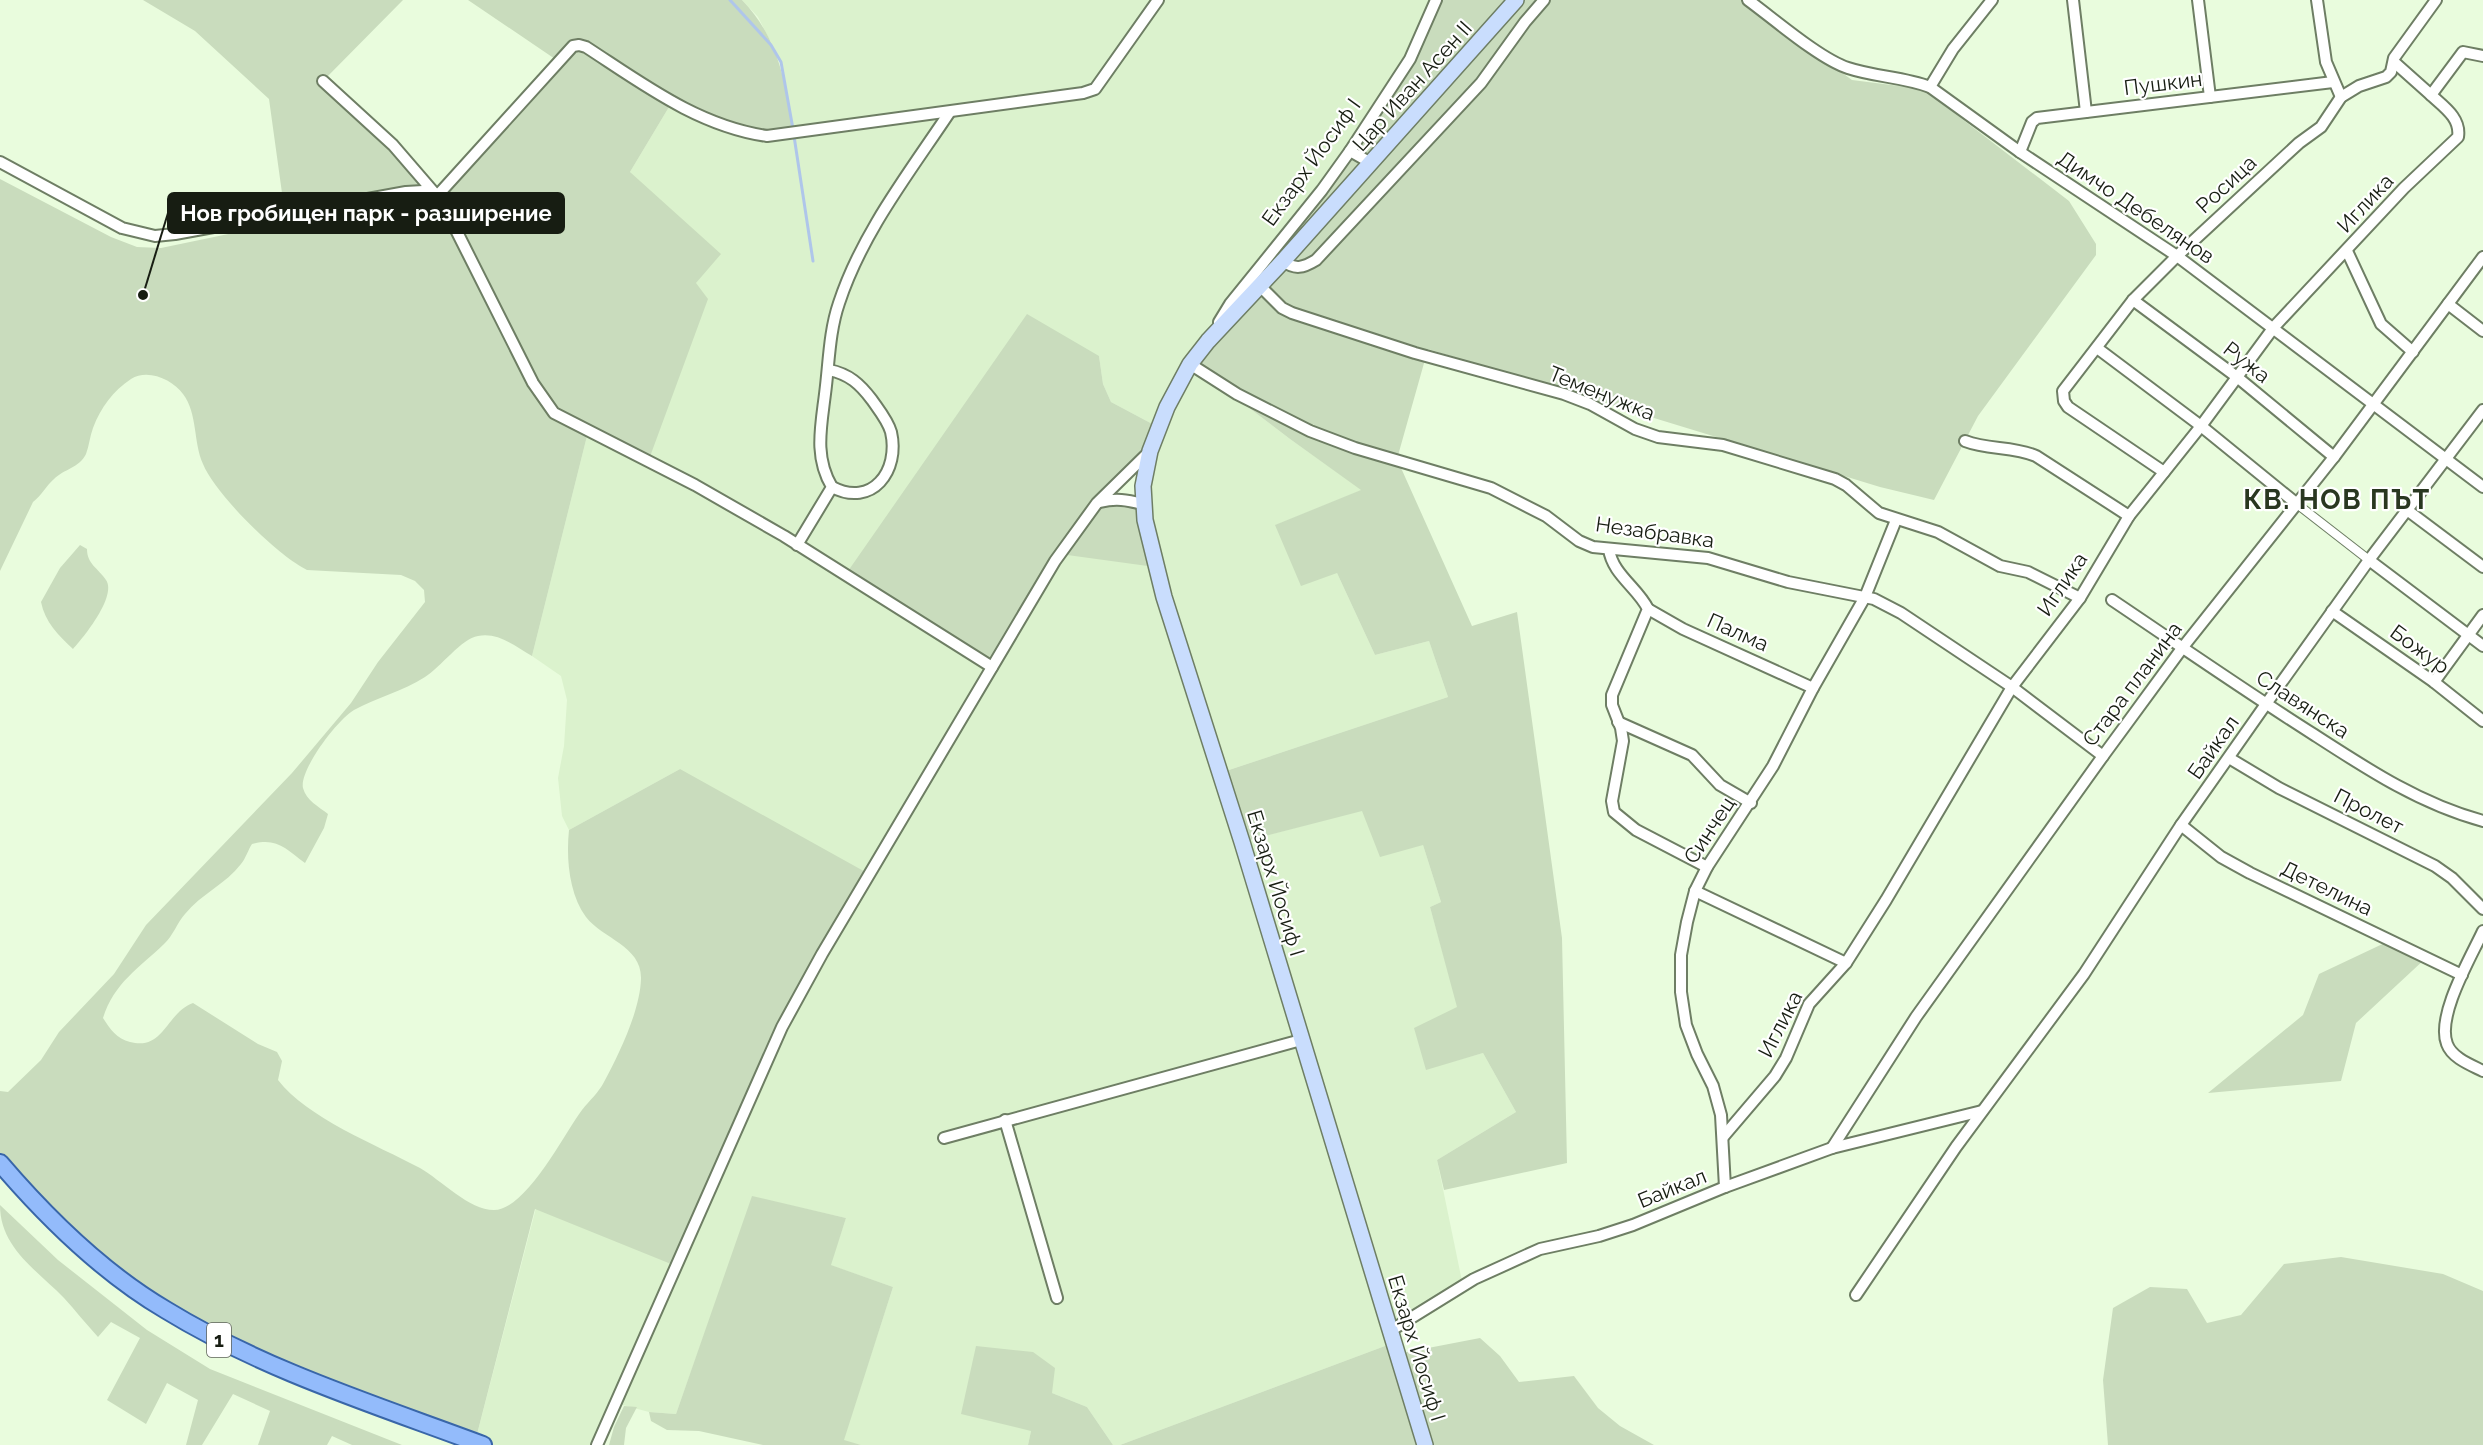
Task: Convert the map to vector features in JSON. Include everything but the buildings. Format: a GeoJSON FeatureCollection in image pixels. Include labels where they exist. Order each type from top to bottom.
{"type":"FeatureCollection","features":[{"type":"Feature","properties":{"kind":"main road","name":"Цар Иван Асен II"},"geometry":{"type":"LineString","coordinates":[[1262,282],[1516,0]]}},
{"type":"Feature","properties":{"kind":"main road","name":"Екзарх Йосиф I"},"geometry":{"type":"LineString","coordinates":[[1262,282],[1208,341],[1191,364],[1167,407],[1150,451],[1142,504],[1148,538],[1164,597],[1245,852],[1425,1445]]}},
{"type":"Feature","properties":{"kind":"main road","name":"1"},"geometry":{"type":"LineString","coordinates":[[0,1163],[56,1223],[109,1270],[164,1310],[227,1344],[300,1376],[483,1445]]}},
{"type":"Feature","properties":{"kind":"street"},"geometry":{"type":"LineString","coordinates":[[437,196],[573,46],[586,47],[690,112],[752,134],[782,135],[949,113],[1083,93],[1095,89],[1158,0]]}},
{"type":"Feature","properties":{"kind":"street"},"geometry":{"type":"LineString","coordinates":[[1283,261],[1296,268],[1304,267],[1316,260],[1481,83],[1525,22],[1544,0]]}},
{"type":"Feature","properties":{"kind":"street","name":"Димчо Дебелянов"},"geometry":{"type":"LineString","coordinates":[[1748,0],[1829,59],[1846,68],[1930,87],[2020,152],[2177,256],[2483,487]]}},
{"type":"Feature","properties":{"kind":"street"},"geometry":{"type":"LineString","coordinates":[[1930,87],[1953,49],[1992,0]]}},
{"type":"Feature","properties":{"kind":"street"},"geometry":{"type":"LineString","coordinates":[[2073,0],[2086,112]]}},
{"type":"Feature","properties":{"kind":"street"},"geometry":{"type":"LineString","coordinates":[[2198,0],[2210,97]]}},
{"type":"Feature","properties":{"kind":"street"},"geometry":{"type":"LineString","coordinates":[[2317,0],[2326,62],[2341,97]]}},
{"type":"Feature","properties":{"kind":"street","name":"Росица"},"geometry":{"type":"LineString","coordinates":[[2164,472],[2068,407],[2064,401],[2063,391],[2133,300],[2177,256],[2299,143],[2321,127],[2341,97],[2359,86],[2386,77],[2391,72],[2394,62],[2436,0]]}},
{"type":"Feature","properties":{"kind":"street","name":"Екзарх Йосиф I"},"geometry":{"type":"LineString","coordinates":[[1208,341],[1230,304],[1322,190],[1350,151],[1410,59],[1437,1]]}},
{"type":"Feature","properties":{"kind":"street"},"geometry":{"type":"LineString","coordinates":[[2394,62],[2431,94],[2463,52],[2483,56]]}},
{"type":"Feature","properties":{"kind":"street"},"geometry":{"type":"LineString","coordinates":[[323,81],[393,145],[437,196],[533,383],[554,413],[695,485],[797,544],[992,667]]}},
{"type":"Feature","properties":{"kind":"street","name":"Пушкин"},"geometry":{"type":"LineString","coordinates":[[2020,152],[2032,122],[2037,118],[2333,82]]}},
{"type":"Feature","properties":{"kind":"street","name":"Иглика"},"geometry":{"type":"LineString","coordinates":[[1723,1137],[1775,1076],[1786,1058],[1809,1004],[1846,963],[1886,900],[2012,687],[2080,598],[2129,516],[2201,426],[2274,327],[2404,188],[2458,137],[2457,120],[2431,94]]}},
{"type":"Feature","properties":{"kind":"street"},"geometry":{"type":"LineString","coordinates":[[829,369],[853,379],[868,394],[890,429],[893,443],[892,458],[888,471],[873,489],[851,493],[832,487],[824,475],[819,440],[831,338],[838,304],[855,264],[884,210],[949,113]]}},
{"type":"Feature","properties":{"kind":"street"},"geometry":{"type":"LineString","coordinates":[[1350,151],[1371,163]]}},
{"type":"Feature","properties":{"kind":"street"},"geometry":{"type":"LineString","coordinates":[[0,162],[122,228],[154,236],[406,192],[423,191],[437,196]]}},
{"type":"Feature","properties":{"kind":"street"},"geometry":{"type":"LineString","coordinates":[[2347,251],[2381,324],[2413,352]]}},
{"type":"Feature","properties":{"kind":"street","name":"Стара планина"},"geometry":{"type":"LineString","coordinates":[[1832,1148],[1916,1017],[2103,756],[2183,647],[2334,457],[2483,257]]}},
{"type":"Feature","properties":{"kind":"street","name":"Теменужка"},"geometry":{"type":"LineString","coordinates":[[1262,282],[1282,308],[1292,313],[1414,353],[1564,394],[1590,404],[1635,429],[1658,436],[1723,445],[1825,476],[1846,485],[1879,513],[1896,520]]}},
{"type":"Feature","properties":{"kind":"street","name":"Ружа"},"geometry":{"type":"LineString","coordinates":[[2133,300],[2237,377],[2334,457]]}},
{"type":"Feature","properties":{"kind":"street"},"geometry":{"type":"LineString","coordinates":[[2448,304],[2483,331]]}},
{"type":"Feature","properties":{"kind":"street"},"geometry":{"type":"LineString","coordinates":[[2097,348],[2201,426],[2297,504],[2483,646]]}},
{"type":"Feature","properties":{"kind":"street","name":"Незабравка"},"geometry":{"type":"LineString","coordinates":[[1191,364],[1238,394],[1310,431],[1355,448],[1491,488],[1546,516],[1579,541],[1593,547],[1708,558],[1788,582],[1865,597],[1885,604],[2012,687],[2103,756]]}},
{"type":"Feature","properties":{"kind":"street","name":"Байкал"},"geometry":{"type":"LineString","coordinates":[[1856,1295],[1983,1111],[2084,974],[2181,825],[2266,704],[2369,560],[2483,410]]}},
{"type":"Feature","properties":{"kind":"street"},"geometry":{"type":"LineString","coordinates":[[1965,441],[1984,447],[2025,451],[2036,456],[2129,516]]}},
{"type":"Feature","properties":{"kind":"street"},"geometry":{"type":"LineString","coordinates":[[597,1445],[782,1028],[822,954],[1056,561],[1097,503],[1150,451]]}},
{"type":"Feature","properties":{"kind":"street"},"geometry":{"type":"LineString","coordinates":[[797,544],[832,487]]}},
{"type":"Feature","properties":{"kind":"street"},"geometry":{"type":"LineString","coordinates":[[1097,503],[1112,499],[1142,504]]}},
{"type":"Feature","properties":{"kind":"street"},"geometry":{"type":"LineString","coordinates":[[2407,510],[2483,567]]}},
{"type":"Feature","properties":{"kind":"street"},"geometry":{"type":"LineString","coordinates":[[1896,520],[1938,532],[2000,566],[2028,572],[2080,598]]}},
{"type":"Feature","properties":{"kind":"street","name":"Синчец"},"geometry":{"type":"LineString","coordinates":[[1725,1187],[1721,1115],[1713,1086],[1686,1025],[1681,992],[1681,955],[1695,891],[1707,867],[1773,766],[1813,688],[1865,597],[1896,520]]}},
{"type":"Feature","properties":{"kind":"street"},"geometry":{"type":"LineString","coordinates":[[1609,549],[1614,566],[1643,599],[1648,609],[1612,695],[1612,705],[1623,741],[1612,801],[1614,812],[1636,830],[1707,867]]}},
{"type":"Feature","properties":{"kind":"street","name":"Славянска"},"geometry":{"type":"LineString","coordinates":[[2112,600],[2375,774],[2442,808],[2483,821]]}},
{"type":"Feature","properties":{"kind":"street","name":"Палма"},"geometry":{"type":"LineString","coordinates":[[1648,609],[1683,629],[1813,688]]}},
{"type":"Feature","properties":{"kind":"street","name":"Божур"},"geometry":{"type":"LineString","coordinates":[[2332,611],[2434,682],[2483,721]]}},
{"type":"Feature","properties":{"kind":"street"},"geometry":{"type":"LineString","coordinates":[[2434,682],[2483,615]]}},
{"type":"Feature","properties":{"kind":"street"},"geometry":{"type":"LineString","coordinates":[[1618,722],[1692,755],[1719,785],[1750,803]]}},
{"type":"Feature","properties":{"kind":"street","name":"Пролет"},"geometry":{"type":"LineString","coordinates":[[2229,758],[2279,788],[2435,866],[2452,878],[2483,909]]}},
{"type":"Feature","properties":{"kind":"street","name":"Детелина"},"geometry":{"type":"LineString","coordinates":[[2181,825],[2221,857],[2250,873],[2462,975]]}},
{"type":"Feature","properties":{"kind":"street"},"geometry":{"type":"LineString","coordinates":[[1695,891],[1846,963]]}},
{"type":"Feature","properties":{"kind":"street"},"geometry":{"type":"LineString","coordinates":[[2483,932],[2462,975],[2447,1015],[2446,1043],[2452,1052],[2483,1071]]}},
{"type":"Feature","properties":{"kind":"street"},"geometry":{"type":"LineString","coordinates":[[944,1138],[1301,1040]]}},
{"type":"Feature","properties":{"kind":"street","name":"Байкал"},"geometry":{"type":"LineString","coordinates":[[1390,1331],[1474,1279],[1540,1249],[1599,1236],[1633,1225],[1725,1187],[1832,1148],[1983,1111]]}},
{"type":"Feature","properties":{"kind":"street"},"geometry":{"type":"LineString","coordinates":[[1005,1120],[1057,1299]]}},
{"type":"Feature","properties":{"kind":"shaded area"},"geometry":{"type":"Polygon","coordinates":[[[143,0],[403,0],[323,81],[437,195],[558,61],[468,0],[742,0],[764,30],[772,46],[787,96],[794,133],[767,136],[672,102],[630,172],[721,254],[696,283],[708,299],[648,462],[588,432],[532,656],[499,638],[478,636],[458,647],[425,677],[347,715],[321,746],[303,780],[303,788],[307,796],[328,814],[324,828],[305,863],[275,843],[252,844],[243,862],[235,871],[191,907],[167,941],[121,986],[103,1018],[121,1039],[141,1043],[158,1036],[184,1008],[193,1003],[258,1044],[277,1052],[282,1061],[278,1080],[306,1107],[344,1130],[420,1168],[465,1200],[485,1209],[494,1210],[506,1207],[519,1198],[531,1185],[582,1110],[602,1086],[628,1032],[640,991],[640,968],[635,958],[593,925],[580,908],[570,875],[569,830],[680,769],[869,874],[822,954],[676,1266],[535,1209],[475,1442],[300,1376],[109,1270],[0,1163],[0,1091],[8,1092],[41,1060],[59,1032],[114,974],[146,925],[292,773],[351,703],[378,662],[425,602],[424,590],[415,581],[401,575],[307,570],[280,552],[234,507],[210,477],[200,455],[191,410],[183,394],[167,380],[152,375],[131,379],[108,400],[93,428],[83,459],[54,479],[33,502],[0,571],[0,179],[111,237],[137,247],[161,248],[286,222],[269,99],[195,31],[143,0]]]}},
{"type":"Feature","properties":{"kind":"shaded area"},"geometry":{"type":"Polygon","coordinates":[[[742,0],[1436,0],[1410,59],[1191,364],[1362,490],[1276,525],[1337,573],[1375,655],[1429,641],[1448,697],[1220,773],[1242,842],[1362,810],[1423,845],[1441,902],[1430,907],[1458,1007],[1426,1069],[1483,1053],[1516,1112],[1437,1160],[1463,1286],[1390,1331],[1393,1343],[1120,1445],[1113,1445],[1087,1407],[1052,1393],[1031,1431],[1028,1445],[861,1445],[843,1441],[893,1287],[830,1265],[846,1218],[753,1197],[676,1414],[649,1412],[615,1403],[597,1445],[483,1445],[475,1442],[536,1208],[676,1265],[680,769],[569,830],[562,816],[558,778],[564,746],[567,700],[561,676],[532,656],[588,432],[706,269],[630,172],[672,102],[794,133],[781,62],[758,17],[742,0]],[[1099,356],[1060,554],[1145,520],[1158,427],[1111,402],[1103,384],[1099,356]]]}},
{"type":"Feature","properties":{"kind":"shaded area"},"geometry":{"type":"Polygon","coordinates":[[[1436,0],[1743,0],[1852,80],[1923,89],[2069,201],[2096,244],[2096,255],[1978,416],[1934,500],[1880,487],[1428,349],[1397,459],[1472,626],[1517,612],[1562,938],[1567,1163],[1444,1190],[1437,1160],[1516,1112],[1483,1053],[1426,1070],[1414,1028],[1457,1007],[1430,907],[1441,902],[1423,845],[1380,857],[1362,811],[1242,842],[1220,773],[1448,697],[1429,641],[1375,655],[1337,573],[1301,586],[1275,525],[1361,490],[1191,364],[1322,190],[1398,76],[1436,0]]]}},
{"type":"Feature","properties":{"kind":"shaded area"},"geometry":{"type":"Polygon","coordinates":[[[1027,314],[1099,356],[1103,384],[1111,402],[1158,427],[1150,451],[1098,502],[1142,504],[1155,567],[1060,554],[992,667],[846,574],[1027,314]]]}},
{"type":"Feature","properties":{"kind":"shaded area"},"geometry":{"type":"Polygon","coordinates":[[[80,545],[87,549],[91,562],[106,580],[108,587],[107,596],[98,616],[73,649],[49,622],[41,602],[60,568],[80,545]]]}},
{"type":"Feature","properties":{"kind":"shaded area"},"geometry":{"type":"Polygon","coordinates":[[[2391,940],[2426,958],[2356,1023],[2341,1081],[2208,1093],[2303,1015],[2319,974],[2391,940]]]}},
{"type":"Feature","properties":{"kind":"shaded area"},"geometry":{"type":"Polygon","coordinates":[[[752,1196],[846,1218],[831,1265],[893,1287],[844,1440],[861,1445],[763,1445],[699,1431],[667,1430],[651,1421],[649,1412],[676,1414],[752,1196]]]}},
{"type":"Feature","properties":{"kind":"shaded area"},"geometry":{"type":"Polygon","coordinates":[[[0,1205],[58,1260],[147,1330],[210,1369],[402,1445],[352,1445],[332,1436],[327,1445],[258,1445],[270,1411],[233,1394],[202,1445],[186,1445],[198,1400],[167,1383],[146,1424],[107,1400],[140,1338],[111,1322],[98,1337],[13,1246],[6,1234],[0,1205]]]}},
{"type":"Feature","properties":{"kind":"shaded area"},"geometry":{"type":"Polygon","coordinates":[[[2341,1257],[2443,1274],[2483,1291],[2483,1445],[2108,1445],[2103,1380],[2113,1308],[2150,1287],[2187,1289],[2207,1323],[2241,1315],[2284,1264],[2341,1257]]]}},
{"type":"Feature","properties":{"kind":"shaded area"},"geometry":{"type":"Polygon","coordinates":[[[1480,1338],[1500,1356],[1519,1382],[1574,1376],[1598,1408],[1620,1426],[1654,1445],[1120,1445],[1393,1343],[1397,1354],[1480,1338]]]}},
{"type":"Feature","properties":{"kind":"shaded area"},"geometry":{"type":"Polygon","coordinates":[[[976,1346],[1033,1352],[1055,1368],[1052,1393],[1087,1407],[1113,1445],[1028,1445],[1031,1431],[961,1414],[976,1346]]]}},
{"type":"Feature","properties":{"kind":"shaded area"},"geometry":{"type":"Polygon","coordinates":[[[624,1406],[637,1407],[626,1428],[624,1445],[609,1445],[614,1427],[624,1406]]]}},
{"type":"Feature","properties":{"kind":"waterway"},"geometry":{"type":"LineString","coordinates":[[730,0],[771,45],[781,62],[793,129]]}},
{"type":"Feature","properties":{"kind":"waterway"},"geometry":{"type":"LineString","coordinates":[[794,136],[813,261]]}},
{"type":"Feature","properties":{"kind":"place","name":"Нов гробищен парк - разширение"},"geometry":{"type":"Point","coordinates":[143,295]}},
{"type":"Feature","properties":{"kind":"district","name":"КВ. НОВ ПЪТ"},"geometry":{"type":"Point","coordinates":[2337,499]}}]}
